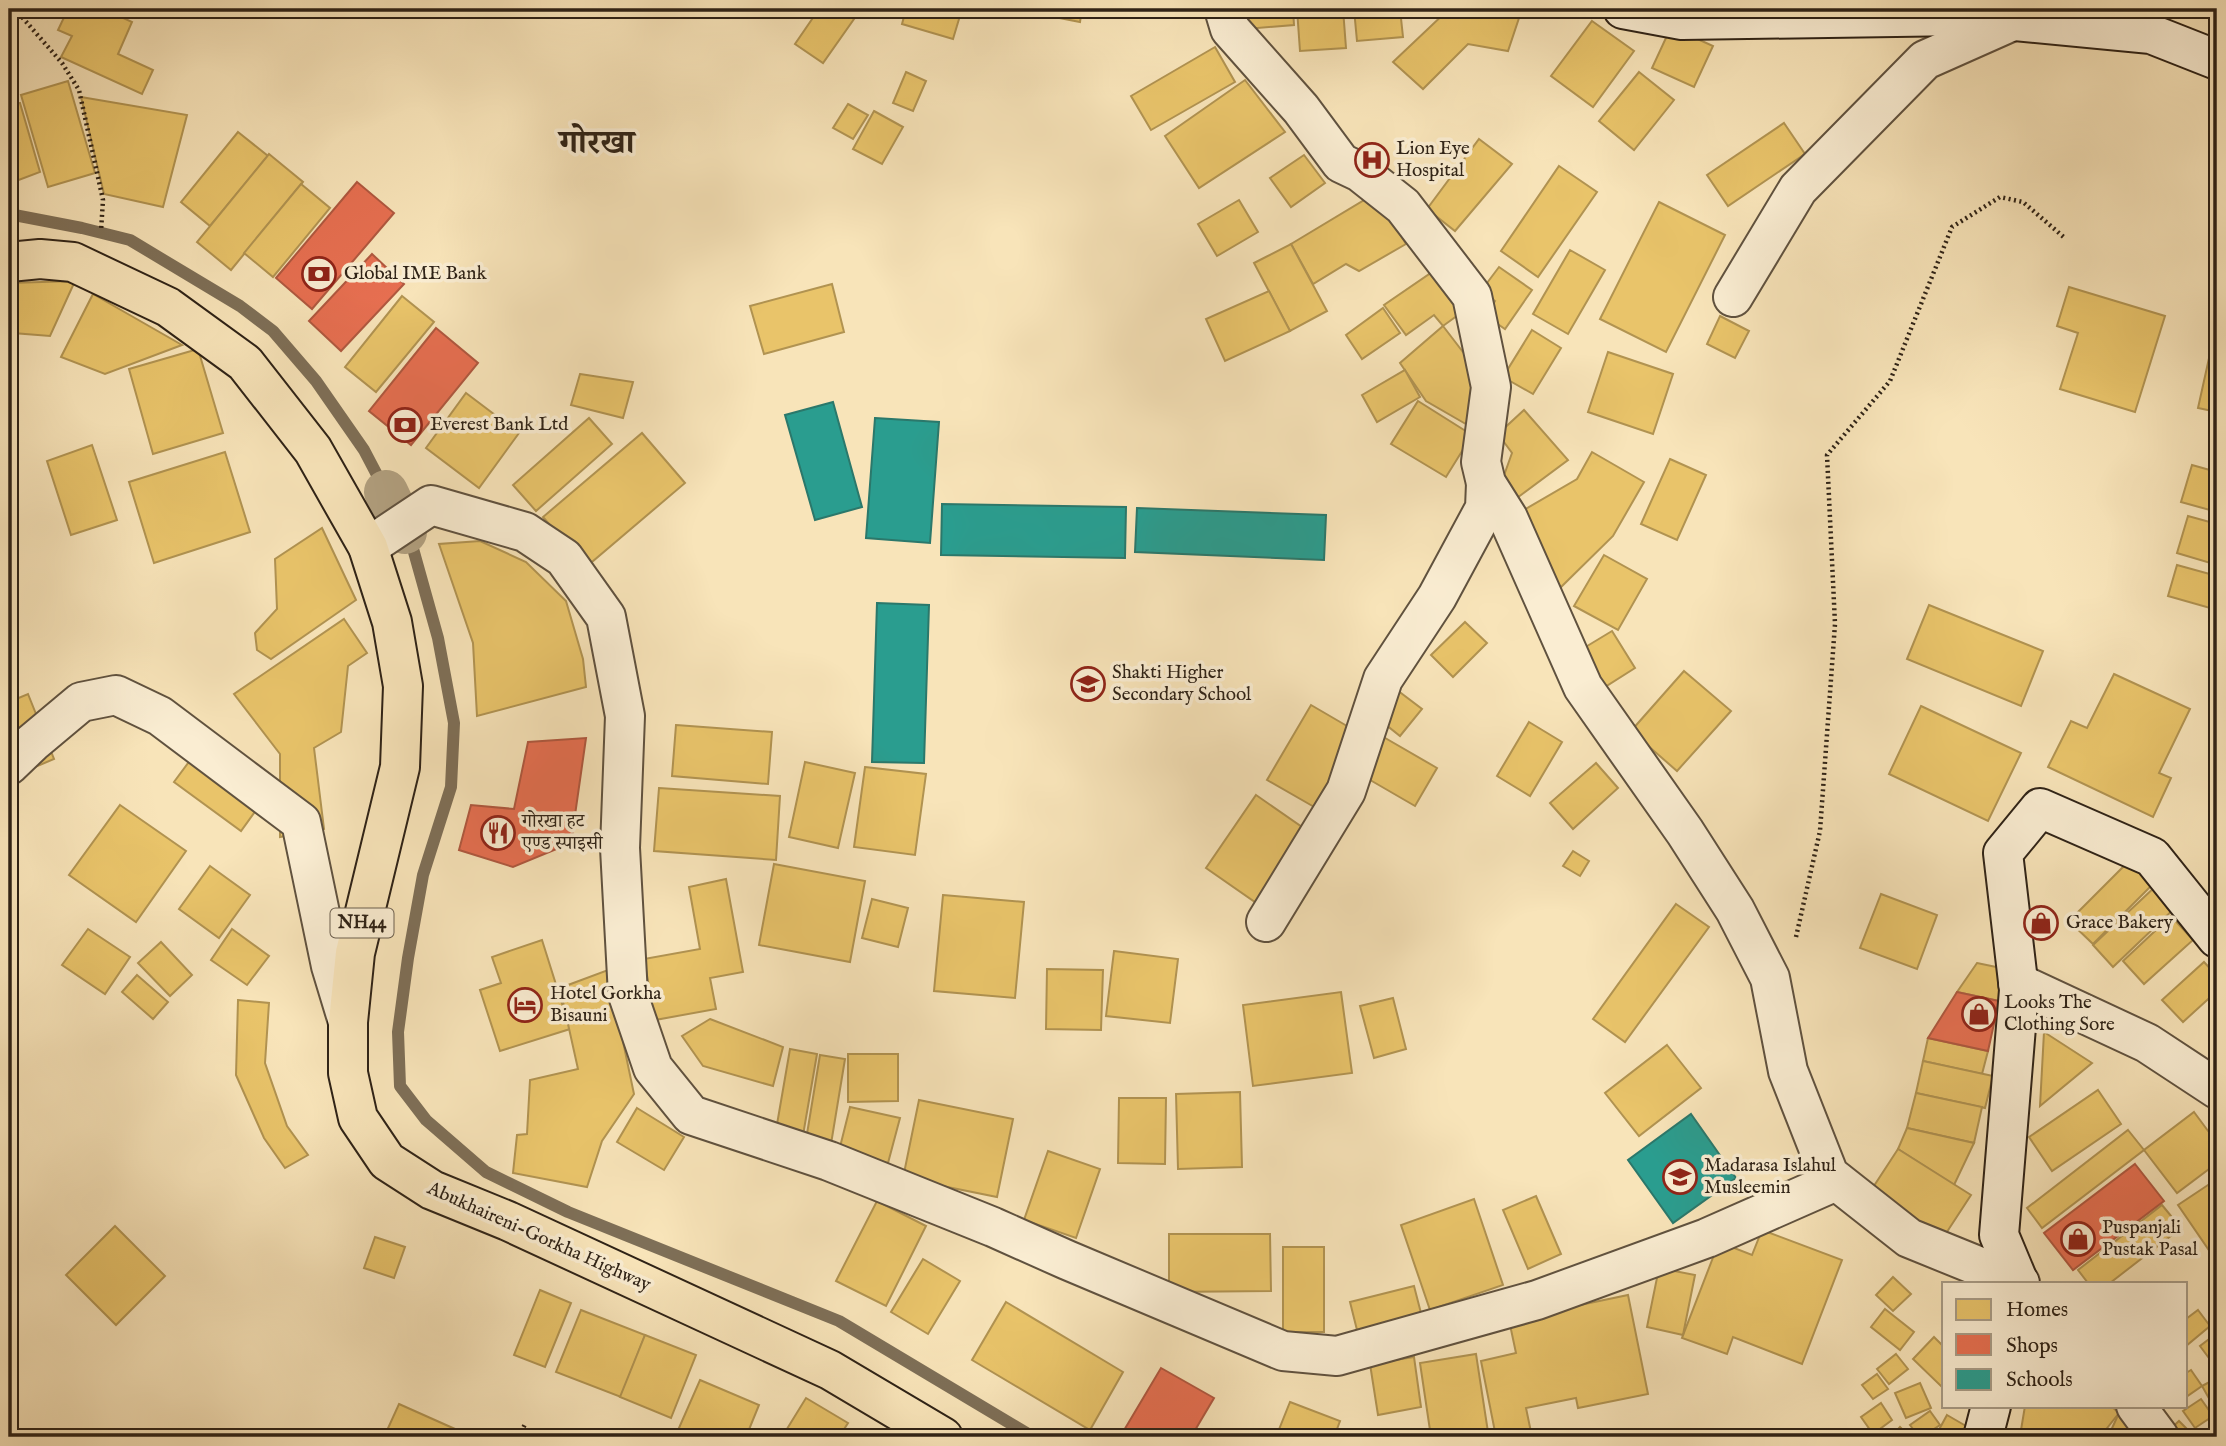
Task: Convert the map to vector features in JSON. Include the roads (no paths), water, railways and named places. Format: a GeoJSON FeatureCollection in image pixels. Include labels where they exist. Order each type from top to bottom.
{"type":"FeatureCollection","features":[{"type":"Feature","properties":{"kind":"main road","name":"Abukhaireni-Gorkha Highway"},"geometry":{"type":"LineString","coordinates":[[9,262],[40,259],[72,262],[168,307],[245,363],[313,450],[368,547],[392,622],[404,686],[400,767],[355,953],[348,1022],[348,1073],[358,1118],[387,1161],[432,1190],[508,1221],[830,1370],[943,1437]]}},
{"type":"Feature","properties":{"kind":"street"},"geometry":{"type":"LineString","coordinates":[[1224,9],[1230,29],[1309,119],[1341,163],[1360,172],[1403,206],[1472,296],[1491,387],[1481,462],[1486,483],[1485,508],[1437,597],[1382,679],[1346,791],[1266,922]]}},
{"type":"Feature","properties":{"kind":"street"},"geometry":{"type":"LineString","coordinates":[[1623,9],[1682,20],[1963,16],[2015,20],[2151,34],[2217,60]]}},
{"type":"Feature","properties":{"kind":"street"},"geometry":{"type":"LineString","coordinates":[[1733,297],[1798,189],[1925,60],[2015,20]]}},
{"type":"Feature","properties":{"kind":"street"},"geometry":{"type":"LineString","coordinates":[[1486,483],[1508,518],[1583,687],[1714,876],[1770,978],[1788,1071],[1829,1175],[1909,1238],[2017,1282]]}},
{"type":"Feature","properties":{"kind":"street"},"geometry":{"type":"LineString","coordinates":[[368,547],[431,505],[525,532],[564,558],[606,617],[625,716],[620,848],[628,995],[653,1068],[691,1115],[829,1161],[993,1227],[1283,1351],[1337,1356],[1536,1300],[1707,1238],[1836,1181]]}},
{"type":"Feature","properties":{"kind":"street"},"geometry":{"type":"LineString","coordinates":[[9,765],[81,702],[116,695],[160,716],[301,822],[331,966],[348,1022]]}},
{"type":"Feature","properties":{"kind":"street"},"geometry":{"type":"LineString","coordinates":[[2019,1282],[1999,1235],[2018,983],[2003,853],[2040,808],[2152,857],[2217,938]]}},
{"type":"Feature","properties":{"kind":"street"},"geometry":{"type":"LineString","coordinates":[[2018,983],[2147,1043],[2217,1089]]}},
{"type":"Feature","properties":{"kind":"street"},"geometry":{"type":"LineString","coordinates":[[1983,1437],[1990,1408]]}},
{"type":"Feature","properties":{"kind":"street"},"geometry":{"type":"LineString","coordinates":[[2137,1408],[2159,1437]]}},
{"type":"Feature","properties":{"kind":"waterway"},"geometry":{"type":"LineString","coordinates":[[9,214],[130,240],[240,306],[273,331],[316,381],[364,450],[386,492]]}},
{"type":"Feature","properties":{"kind":"waterway"},"geometry":{"type":"LineString","coordinates":[[386,492],[405,532]]}},
{"type":"Feature","properties":{"kind":"waterway"},"geometry":{"type":"LineString","coordinates":[[405,532],[412,545],[438,638],[454,723],[451,787],[423,875],[408,958],[398,1032],[400,1086],[426,1120],[486,1172],[568,1212],[839,1321],[1033,1437]]}},
{"type":"Feature","properties":{"kind":"place","name":"Lion Eye Hospital"},"geometry":{"type":"Point","coordinates":[1372,160]}},
{"type":"Feature","properties":{"kind":"place","name":"Global IME Bank"},"geometry":{"type":"Point","coordinates":[319,274]}},
{"type":"Feature","properties":{"kind":"place","name":"Everest Bank Ltd"},"geometry":{"type":"Point","coordinates":[405,425]}},
{"type":"Feature","properties":{"kind":"place","name":"Shakti Higher Secondary School"},"geometry":{"type":"Point","coordinates":[1088,684]}},
{"type":"Feature","properties":{"kind":"place","name":"गोरखा हट एण्ड स्पाइसी"},"geometry":{"type":"Point","coordinates":[498,833]}},
{"type":"Feature","properties":{"kind":"place","name":"Grace Bakery"},"geometry":{"type":"Point","coordinates":[2041,923]}},
{"type":"Feature","properties":{"kind":"place","name":"Hotel Gorkha Bisauni"},"geometry":{"type":"Point","coordinates":[525,1005]}},
{"type":"Feature","properties":{"kind":"place","name":"Looks The Clothing Sore"},"geometry":{"type":"Point","coordinates":[1979,1014]}},
{"type":"Feature","properties":{"kind":"place","name":"Madarasa Islahul Musleemin"},"geometry":{"type":"Point","coordinates":[1680,1177]}},
{"type":"Feature","properties":{"kind":"place","name":"Puspanjali Pustak Pasal"},"geometry":{"type":"Point","coordinates":[2078,1239]}},
{"type":"Feature","properties":{"kind":"district","name":"गोरखा"},"geometry":{"type":"Point","coordinates":[597,144]}}]}
